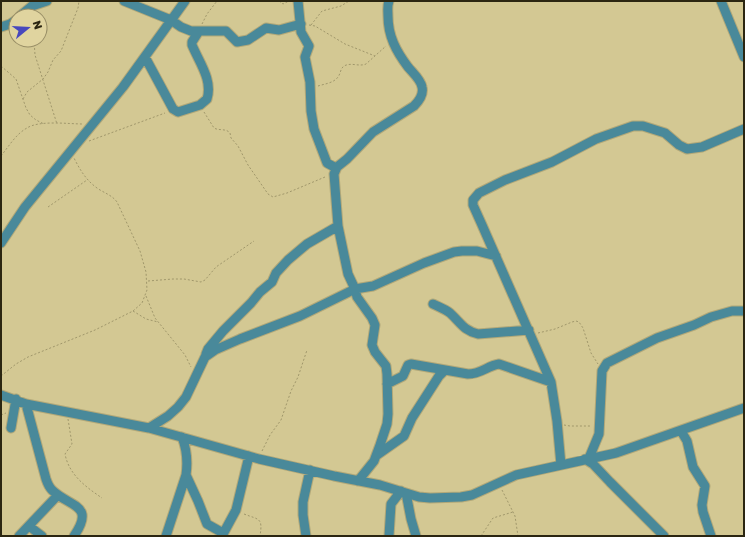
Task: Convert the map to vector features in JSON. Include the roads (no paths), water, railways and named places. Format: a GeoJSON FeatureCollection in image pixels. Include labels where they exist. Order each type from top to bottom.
{"type":"FeatureCollection","features":[{"type":"Feature","properties":{"kind":"street"},"geometry":{"type":"LineString","coordinates":[[30,3],[47,1]]}},
{"type":"Feature","properties":{"kind":"street"},"geometry":{"type":"LineString","coordinates":[[124,1],[170,20],[180,27],[191,31],[226,31],[234,40],[241,41],[248,40],[266,28],[279,30],[301,25]]}},
{"type":"Feature","properties":{"kind":"street"},"geometry":{"type":"LineString","coordinates":[[1,243],[25,207],[94,124],[185,1]]}},
{"type":"Feature","properties":{"kind":"street"},"geometry":{"type":"LineString","coordinates":[[298,1],[303,36],[309,46],[305,57],[310,90],[312,120],[327,163],[335,171],[338,226],[348,274],[357,297],[372,318],[375,325],[372,346],[386,366],[388,384],[387,424],[374,461],[358,481]]}},
{"type":"Feature","properties":{"kind":"street"},"geometry":{"type":"LineString","coordinates":[[335,171],[373,132],[420,101],[423,89],[421,83],[403,60],[392,40],[388,21],[387,5],[389,1]]}},
{"type":"Feature","properties":{"kind":"street"},"geometry":{"type":"LineString","coordinates":[[721,1],[744,57]]}},
{"type":"Feature","properties":{"kind":"street"},"geometry":{"type":"LineString","coordinates":[[145,57],[173,110],[178,112],[200,105],[207,99],[208,84],[207,76],[192,45],[192,42],[199,31]]}},
{"type":"Feature","properties":{"kind":"street"},"geometry":{"type":"LineString","coordinates":[[561,465],[557,421],[551,382],[473,205],[473,200],[479,193],[516,175],[552,162],[596,139],[633,126],[643,126],[665,132],[679,145],[687,149],[702,147],[744,129]]}},
{"type":"Feature","properties":{"kind":"street"},"geometry":{"type":"LineString","coordinates":[[149,428],[168,416],[178,407],[195,379],[208,350],[260,292],[272,282],[280,268],[298,251],[318,237],[338,226]]}},
{"type":"Feature","properties":{"kind":"street"},"geometry":{"type":"LineString","coordinates":[[205,357],[215,350],[300,316],[355,289],[373,286],[407,270],[454,252],[462,250],[477,251],[496,256]]}},
{"type":"Feature","properties":{"kind":"street"},"geometry":{"type":"LineString","coordinates":[[433,304],[446,310],[463,328],[470,332],[478,334],[531,334]]}},
{"type":"Feature","properties":{"kind":"street"},"geometry":{"type":"LineString","coordinates":[[587,458],[599,434],[602,371],[607,363],[657,338],[694,325],[711,317],[732,310],[744,311]]}},
{"type":"Feature","properties":{"kind":"street"},"geometry":{"type":"LineString","coordinates":[[388,384],[403,376],[408,365],[411,364],[468,374],[476,374],[499,364],[551,382]]}},
{"type":"Feature","properties":{"kind":"street"},"geometry":{"type":"LineString","coordinates":[[377,455],[404,436],[412,418],[439,376],[445,370]]}},
{"type":"Feature","properties":{"kind":"street"},"geometry":{"type":"LineString","coordinates":[[1,395],[16,399],[26,404],[149,428],[259,459],[380,485],[419,497],[430,498],[462,497],[472,495],[516,475],[616,452],[681,431],[744,408]]}},
{"type":"Feature","properties":{"kind":"street"},"geometry":{"type":"LineString","coordinates":[[11,428],[16,399]]}},
{"type":"Feature","properties":{"kind":"street"},"geometry":{"type":"LineString","coordinates":[[26,404],[49,486],[58,495],[71,502],[81,511],[82,520],[74,536]]}},
{"type":"Feature","properties":{"kind":"street"},"geometry":{"type":"LineString","coordinates":[[681,431],[687,441],[693,467],[705,486],[702,505],[711,536]]}},
{"type":"Feature","properties":{"kind":"street"},"geometry":{"type":"LineString","coordinates":[[166,536],[188,465],[187,454],[182,437]]}},
{"type":"Feature","properties":{"kind":"street"},"geometry":{"type":"LineString","coordinates":[[186,475],[207,524],[222,535],[236,510],[249,456]]}},
{"type":"Feature","properties":{"kind":"street"},"geometry":{"type":"LineString","coordinates":[[587,458],[664,536]]}},
{"type":"Feature","properties":{"kind":"street"},"geometry":{"type":"LineString","coordinates":[[306,536],[303,502],[310,470]]}},
{"type":"Feature","properties":{"kind":"street"},"geometry":{"type":"LineString","coordinates":[[390,536],[391,504],[403,492]]}},
{"type":"Feature","properties":{"kind":"street"},"geometry":{"type":"LineString","coordinates":[[403,492],[416,536]]}},
{"type":"Feature","properties":{"kind":"street"},"geometry":{"type":"LineString","coordinates":[[19,536],[58,495]]}},
{"type":"Feature","properties":{"kind":"street"},"geometry":{"type":"LineString","coordinates":[[29,526],[42,536]]}}]}
